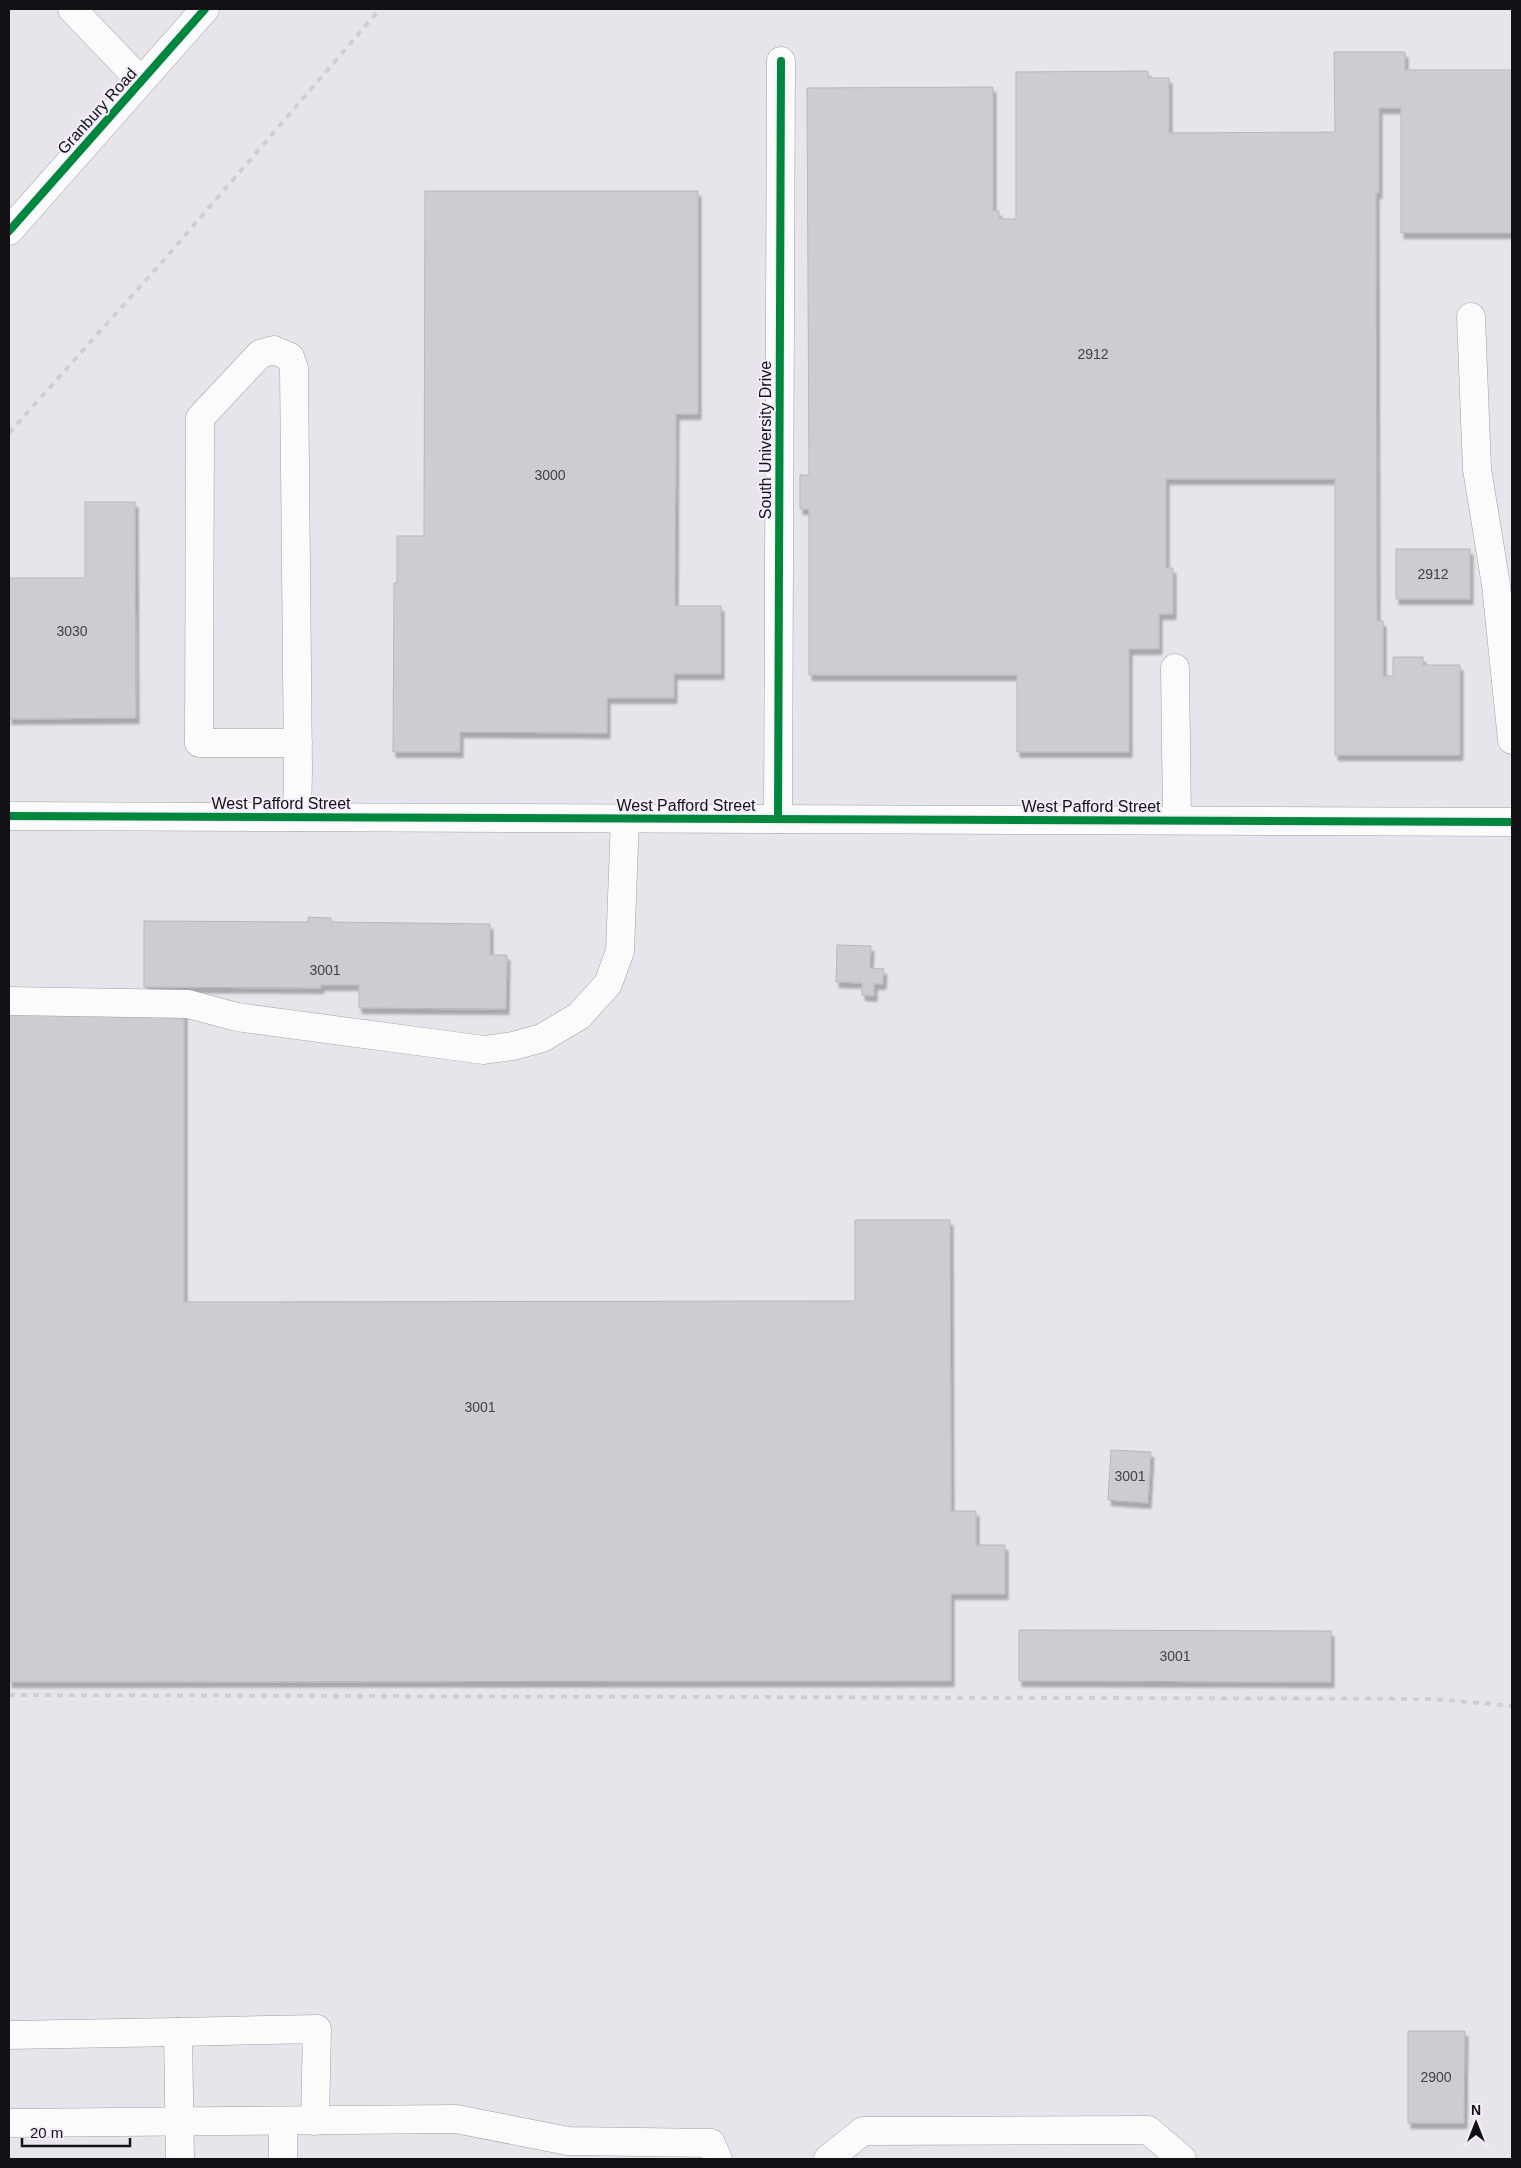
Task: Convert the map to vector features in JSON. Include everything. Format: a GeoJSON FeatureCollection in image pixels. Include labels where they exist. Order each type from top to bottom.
{"type":"FeatureCollection","features":[{"type":"Feature","properties":{"kind":"street"},"geometry":{"type":"LineString","coordinates":[[72,9],[142,82]]}},
{"type":"Feature","properties":{"kind":"street","name":"Granbury Road"},"geometry":{"type":"LineString","coordinates":[[9,231],[205,9]]}},
{"type":"Feature","properties":{"kind":"street","name":"South University Drive"},"geometry":{"type":"LineString","coordinates":[[778,819],[781,60]]}},
{"type":"Feature","properties":{"kind":"street"},"geometry":{"type":"LineString","coordinates":[[1471,317],[1478,469],[1496,585],[1512,740]]}},
{"type":"Feature","properties":{"kind":"street"},"geometry":{"type":"LineString","coordinates":[[296,817],[298,743],[294,368],[290,357],[274,350],[260,354],[200,418],[199,743],[298,743]]}},
{"type":"Feature","properties":{"kind":"street"},"geometry":{"type":"LineString","coordinates":[[1175,668],[1177,820]]}},
{"type":"Feature","properties":{"kind":"street","name":"West Pafford Street"},"geometry":{"type":"LineString","coordinates":[[9,816],[1512,822]]}},
{"type":"Feature","properties":{"kind":"street"},"geometry":{"type":"LineString","coordinates":[[9,1001],[188,1004],[237,1016],[484,1050],[513,1046],[542,1038],[579,1016],[608,984],[620,951],[626,818]]}},
{"type":"Feature","properties":{"kind":"street"},"geometry":{"type":"LineString","coordinates":[[9,2035],[317,2030],[315,2121]]}},
{"type":"Feature","properties":{"kind":"street"},"geometry":{"type":"LineString","coordinates":[[178,2032],[180,2159]]}},
{"type":"Feature","properties":{"kind":"street"},"geometry":{"type":"LineString","coordinates":[[9,2123],[456,2119],[568,2141],[711,2143],[718,2159]]}},
{"type":"Feature","properties":{"kind":"street"},"geometry":{"type":"LineString","coordinates":[[283,2121],[283,2159]]}},
{"type":"Feature","properties":{"kind":"street"},"geometry":{"type":"LineString","coordinates":[[828,2159],[863,2131],[1148,2130],[1182,2159]]}},
{"type":"Feature","properties":{"kind":"building"},"geometry":{"type":"Polygon","coordinates":[[[1334,52],[1405,52],[1405,70],[1512,70],[1512,233],[1401,233],[1401,108],[1379,108],[1379,193],[1376,193],[1377,621],[1383,621],[1383,676],[1393,676],[1393,657],[1423,657],[1423,665],[1460,665],[1460,755],[1335,755],[1335,479],[1166,479],[1166,568],[1173,568],[1173,614],[1159,614],[1159,649],[1129,649],[1129,752],[1017,752],[1017,675],[809,675],[809,509],[800,509],[800,475],[809,475],[807,88],[993,87],[993,211],[999,211],[999,219],[1016,219],[1016,72],[1148,71],[1148,78],[1169,78],[1169,133],[1335,132],[1334,52]]]}},
{"type":"Feature","properties":{"kind":"building"},"geometry":{"type":"Polygon","coordinates":[[[425,191],[698,191],[698,414],[676,414],[675,606],[721,606],[721,674],[674,674],[674,698],[607,698],[607,733],[460,732],[460,752],[393,752],[394,583],[397,583],[397,536],[424,536],[425,191]]]}},
{"type":"Feature","properties":{"kind":"building"},"geometry":{"type":"Polygon","coordinates":[[[85,502],[135,502],[136,718],[9,719],[9,578],[85,578],[85,502]]]}},
{"type":"Feature","properties":{"kind":"building"},"geometry":{"type":"Polygon","coordinates":[[[1396,549],[1470,549],[1470,599],[1396,599],[1396,549]]]}},
{"type":"Feature","properties":{"kind":"building"},"geometry":{"type":"Polygon","coordinates":[[[308,917],[331,918],[331,922],[490,924],[490,955],[507,955],[506,1009],[359,1008],[359,985],[321,985],[321,988],[144,987],[144,921],[308,922],[308,917]]]}},
{"type":"Feature","properties":{"kind":"building"},"geometry":{"type":"Polygon","coordinates":[[[837,945],[871,946],[870,968],[884,969],[883,984],[874,984],[874,996],[862,995],[862,983],[836,982],[837,945]]]}},
{"type":"Feature","properties":{"kind":"building"},"geometry":{"type":"Polygon","coordinates":[[[9,1011],[184,1011],[184,1302],[855,1301],[855,1220],[950,1220],[951,1511],[976,1511],[976,1545],[1005,1545],[1005,1594],[951,1594],[951,1681],[9,1682],[9,1011]]]}},
{"type":"Feature","properties":{"kind":"building"},"geometry":{"type":"Polygon","coordinates":[[[1111,1450],[1151,1452],[1148,1503],[1108,1500],[1111,1450]]]}},
{"type":"Feature","properties":{"kind":"building"},"geometry":{"type":"Polygon","coordinates":[[[1019,1630],[1331,1631],[1331,1682],[1019,1681],[1019,1630]]]}},
{"type":"Feature","properties":{"kind":"building"},"geometry":{"type":"Polygon","coordinates":[[[1408,2031],[1465,2031],[1464,2123],[1408,2123],[1408,2031]]]}},
{"type":"Feature","properties":{"kind":"railway"},"geometry":{"type":"LineString","coordinates":[[9,433],[163,261],[380,9]]}},
{"type":"Feature","properties":{"kind":"railway"},"geometry":{"type":"LineString","coordinates":[[9,1695],[1435,1699],[1512,1706]]}},
{"type":"Feature","properties":{"kind":"cycle path"},"geometry":{"type":"LineString","coordinates":[[9,231],[205,9]]}},
{"type":"Feature","properties":{"kind":"cycle path"},"geometry":{"type":"LineString","coordinates":[[778,819],[781,61]]}},
{"type":"Feature","properties":{"kind":"cycle path"},"geometry":{"type":"LineString","coordinates":[[9,816],[1512,822]]}}]}
